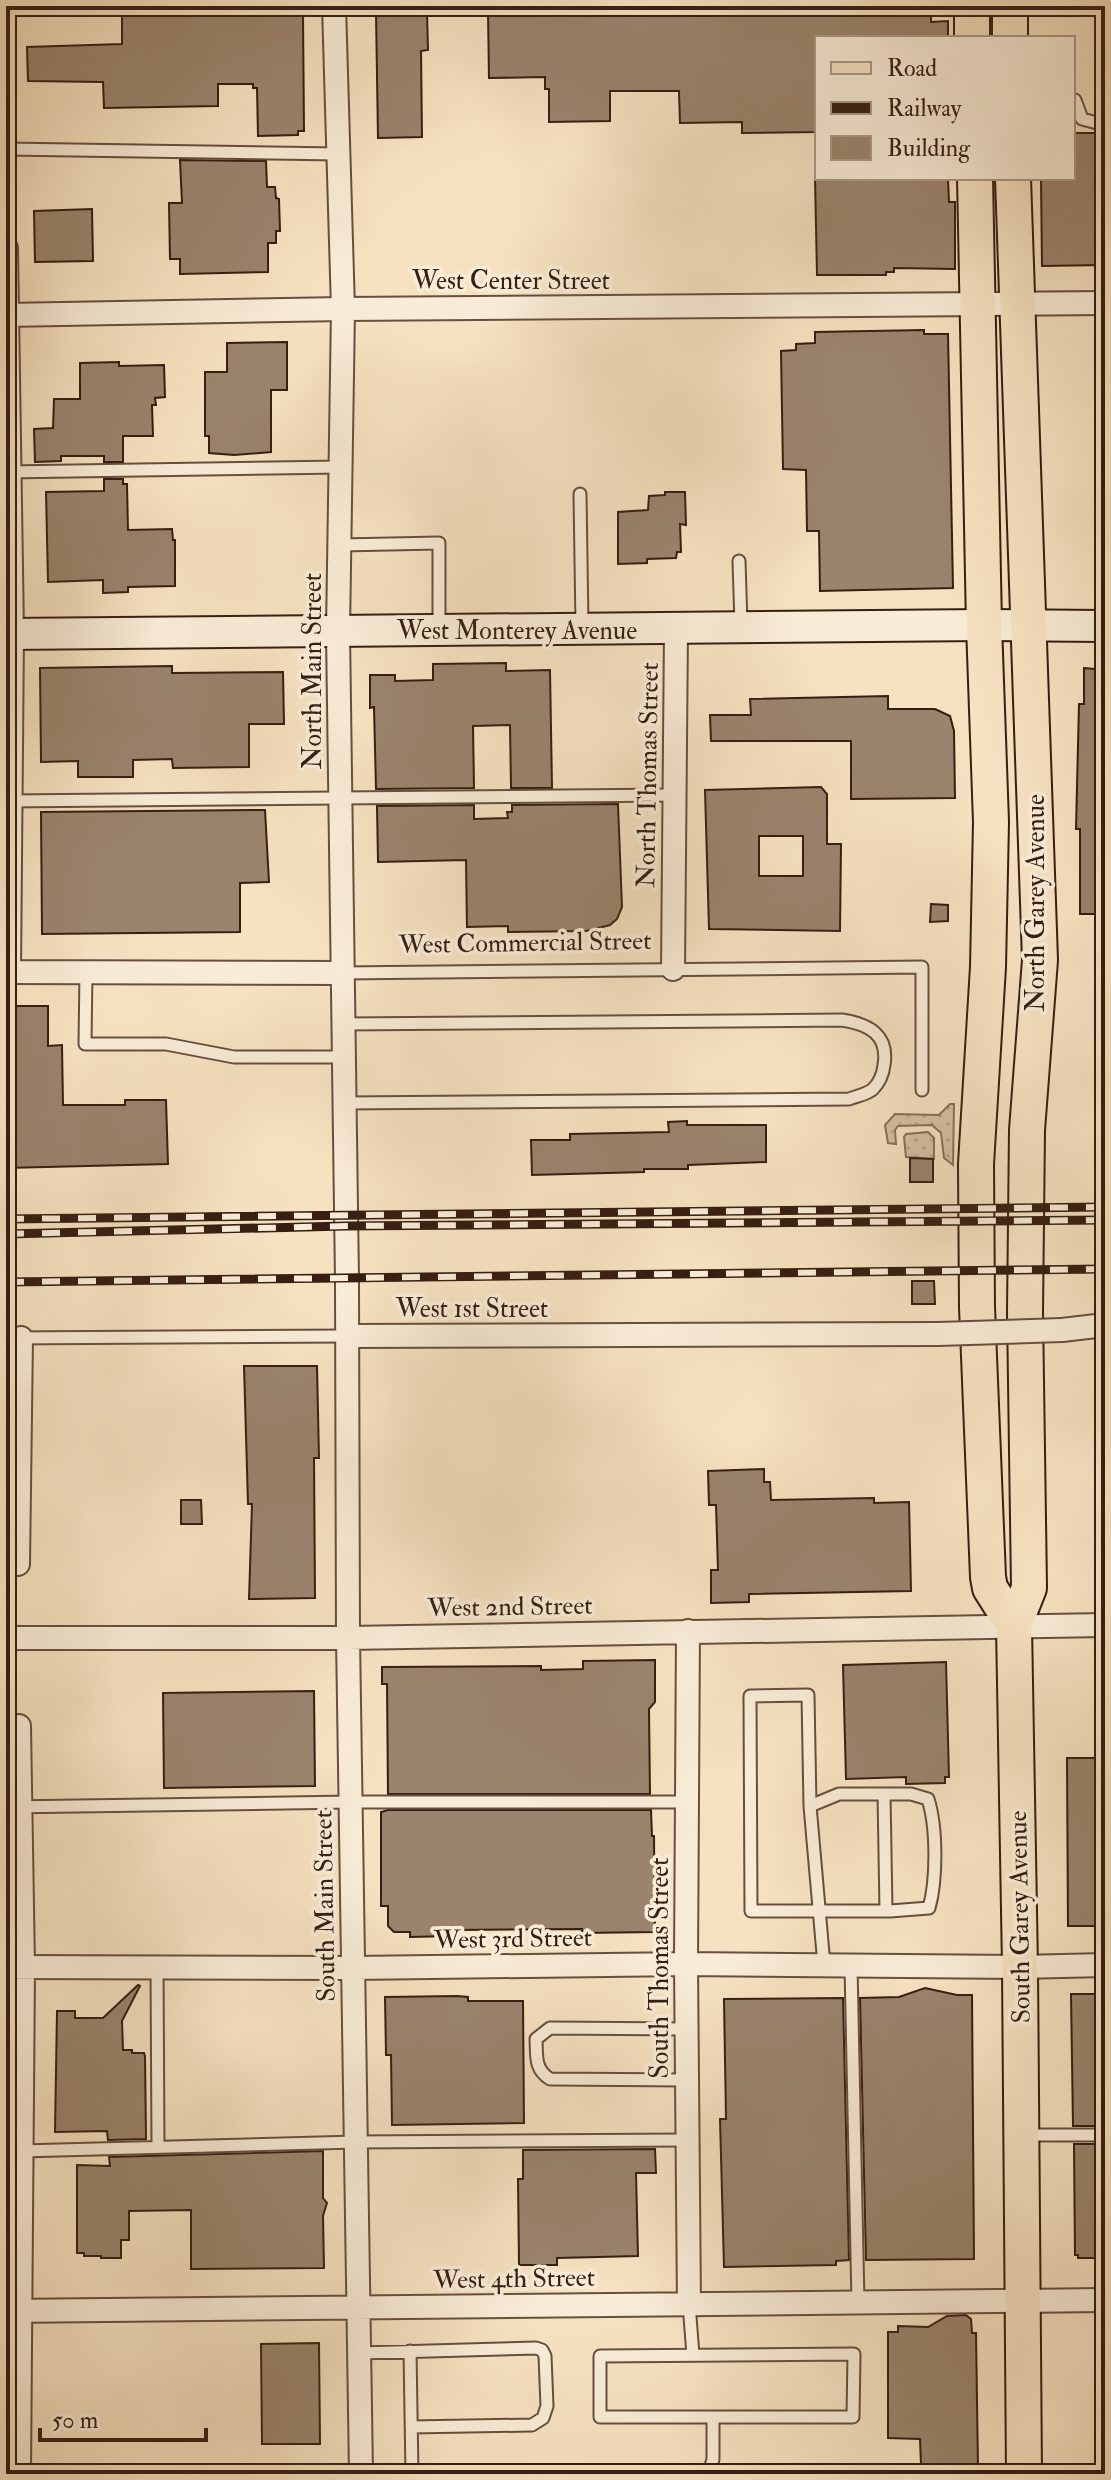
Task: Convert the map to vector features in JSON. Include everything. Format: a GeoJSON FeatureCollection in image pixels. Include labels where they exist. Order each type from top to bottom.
{"type":"FeatureCollection","features":[{"type":"Feature","properties":{"kind":"main road"},"geometry":{"type":"LineString","coordinates":[[972,6],[972,36]]}},
{"type":"Feature","properties":{"kind":"main road"},"geometry":{"type":"LineString","coordinates":[[1010,6],[1010,36]]}},
{"type":"Feature","properties":{"kind":"main road","name":"North Garey Avenue"},"geometry":{"type":"LineString","coordinates":[[975,180],[991,822],[988,967],[976,1164],[977,1307],[988,1577],[990,1588],[1014,1626]]}},
{"type":"Feature","properties":{"kind":"main road","name":"North Garey Avenue"},"geometry":{"type":"LineString","coordinates":[[1013,180],[1040,960],[1027,1130],[1025,1312],[1029,1588],[1014,1626]]}},
{"type":"Feature","properties":{"kind":"main road","name":"South Garey Avenue"},"geometry":{"type":"LineString","coordinates":[[1014,1626],[1024,2474]]}},
{"type":"Feature","properties":{"kind":"street","name":"North Main Street"},"geometry":{"type":"LineString","coordinates":[[334,6],[343,309],[338,631],[348,1336]]}},
{"type":"Feature","properties":{"kind":"street"},"geometry":{"type":"LineString","coordinates":[[6,248],[8,972]]}},
{"type":"Feature","properties":{"kind":"street","name":"West Center Street"},"geometry":{"type":"LineString","coordinates":[[7,315],[1105,303]]}},
{"type":"Feature","properties":{"kind":"street","name":"West Monterey Avenue"},"geometry":{"type":"LineString","coordinates":[[9,634],[1105,626]]}},
{"type":"Feature","properties":{"kind":"street","name":"North Thomas Street"},"geometry":{"type":"LineString","coordinates":[[673,969],[676,630]]}},
{"type":"Feature","properties":{"kind":"street","name":"West Commercial Street"},"geometry":{"type":"LineString","coordinates":[[8,972],[342,973]]}},
{"type":"Feature","properties":{"kind":"street","name":"West 1st Street"},"geometry":{"type":"LineString","coordinates":[[348,1336],[938,1334],[1104,1326]]}},
{"type":"Feature","properties":{"kind":"street","name":"South Main Street"},"geometry":{"type":"LineString","coordinates":[[348,1336],[348,1638],[361,2474]]}},
{"type":"Feature","properties":{"kind":"street"},"geometry":{"type":"LineString","coordinates":[[13,1338],[12,1473],[18,1564]]}},
{"type":"Feature","properties":{"kind":"street","name":"West 2nd Street"},"geometry":{"type":"LineString","coordinates":[[6,1638],[348,1638],[1105,1625]]}},
{"type":"Feature","properties":{"kind":"street","name":"South Thomas Street"},"geometry":{"type":"LineString","coordinates":[[688,1631],[686,2029],[689,2304]]}},
{"type":"Feature","properties":{"kind":"street"},"geometry":{"type":"LineString","coordinates":[[19,1726],[14,1807],[14,1967],[21,2151],[13,2311],[19,2474]]}},
{"type":"Feature","properties":{"kind":"street","name":"West 3rd Street"},"geometry":{"type":"LineString","coordinates":[[14,1967],[1105,1965]]}},
{"type":"Feature","properties":{"kind":"street","name":"West 4th Street"},"geometry":{"type":"LineString","coordinates":[[13,2311],[1105,2300]]}},
{"type":"Feature","properties":{"kind":"lane"},"geometry":{"type":"LineString","coordinates":[[1075,100],[1082,119],[1105,125]]}},
{"type":"Feature","properties":{"kind":"lane"},"geometry":{"type":"LineString","coordinates":[[6,149],[339,154]]}},
{"type":"Feature","properties":{"kind":"lane"},"geometry":{"type":"LineString","coordinates":[[8,472],[342,467]]}},
{"type":"Feature","properties":{"kind":"lane"},"geometry":{"type":"LineString","coordinates":[[580,494],[582,630]]}},
{"type":"Feature","properties":{"kind":"lane"},"geometry":{"type":"LineString","coordinates":[[341,545],[439,543],[439,630]]}},
{"type":"Feature","properties":{"kind":"lane"},"geometry":{"type":"LineString","coordinates":[[739,561],[741,629]]}},
{"type":"Feature","properties":{"kind":"lane"},"geometry":{"type":"LineString","coordinates":[[9,801],[674,795]]}},
{"type":"Feature","properties":{"kind":"lane","name":"West Commercial Street"},"geometry":{"type":"LineString","coordinates":[[342,973],[922,967],[922,1090]]}},
{"type":"Feature","properties":{"kind":"lane"},"geometry":{"type":"LineString","coordinates":[[86,972],[85,1044],[166,1044],[234,1057],[343,1057]]}},
{"type":"Feature","properties":{"kind":"lane"},"geometry":{"type":"LineString","coordinates":[[343,1024],[842,1020],[863,1023],[877,1032],[885,1045],[881,1078],[872,1091],[849,1099],[343,1103]]}},
{"type":"Feature","properties":{"kind":"lane"},"geometry":{"type":"LineString","coordinates":[[1104,1326],[1105,1392]]}},
{"type":"Feature","properties":{"kind":"lane","name":"West 1st Street"},"geometry":{"type":"LineString","coordinates":[[13,1338],[348,1336]]}},
{"type":"Feature","properties":{"kind":"lane"},"geometry":{"type":"LineString","coordinates":[[810,1806],[839,1794],[922,1796],[928,1799],[933,1813],[934,1893],[929,1908],[886,1911],[821,1911],[751,1911],[750,1696],[808,1695],[810,1806],[821,1911],[824,1965]]}},
{"type":"Feature","properties":{"kind":"lane"},"geometry":{"type":"LineString","coordinates":[[884,1794],[886,1911]]}},
{"type":"Feature","properties":{"kind":"lane"},"geometry":{"type":"LineString","coordinates":[[14,1807],[351,1802],[687,1802]]}},
{"type":"Feature","properties":{"kind":"lane"},"geometry":{"type":"LineString","coordinates":[[851,1966],[858,2303]]}},
{"type":"Feature","properties":{"kind":"lane"},"geometry":{"type":"LineString","coordinates":[[157,1967],[158,2147]]}},
{"type":"Feature","properties":{"kind":"lane"},"geometry":{"type":"LineString","coordinates":[[686,2029],[550,2028],[536,2039],[537,2065],[541,2074],[550,2079],[687,2080]]}},
{"type":"Feature","properties":{"kind":"lane"},"geometry":{"type":"LineString","coordinates":[[1021,2135],[1105,2135]]}},
{"type":"Feature","properties":{"kind":"lane"},"geometry":{"type":"LineString","coordinates":[[21,2151],[356,2142],[687,2140]]}},
{"type":"Feature","properties":{"kind":"lane"},"geometry":{"type":"LineString","coordinates":[[689,2304],[693,2355]]}},
{"type":"Feature","properties":{"kind":"lane"},"geometry":{"type":"LineString","coordinates":[[359,2353],[542,2350],[545,2356],[547,2406],[543,2418],[532,2425],[411,2427]]}},
{"type":"Feature","properties":{"kind":"lane"},"geometry":{"type":"LineString","coordinates":[[410,2351],[412,2474]]}},
{"type":"Feature","properties":{"kind":"lane"},"geometry":{"type":"LineString","coordinates":[[854,2354],[853,2417],[713,2418],[600,2417],[600,2356],[854,2354]]}},
{"type":"Feature","properties":{"kind":"lane"},"geometry":{"type":"LineString","coordinates":[[709,2474],[713,2459],[713,2418]]}},
{"type":"Feature","properties":{"kind":"shaded area"},"geometry":{"type":"Polygon","coordinates":[[[954,1104],[953,1165],[944,1158],[941,1133],[932,1125],[898,1126],[895,1130],[896,1144],[888,1143],[885,1125],[895,1114],[939,1115],[954,1104]]]}},
{"type":"Feature","properties":{"kind":"shaded area"},"geometry":{"type":"Polygon","coordinates":[[[928,1132],[934,1138],[934,1159],[906,1157],[906,1134],[928,1132]]]}},
{"type":"Feature","properties":{"kind":"building"},"geometry":{"type":"Polygon","coordinates":[[[715,6],[931,6],[931,22],[948,21],[948,36],[815,36],[815,132],[742,133],[742,122],[680,123],[679,91],[610,91],[610,121],[549,122],[549,89],[545,89],[545,77],[489,78],[488,11],[715,9],[715,6]]]}},
{"type":"Feature","properties":{"kind":"building"},"geometry":{"type":"Polygon","coordinates":[[[269,10],[297,10],[297,15],[303,15],[304,131],[298,131],[298,135],[258,136],[257,88],[253,88],[253,84],[218,84],[218,106],[104,108],[103,82],[28,81],[27,47],[122,44],[122,15],[269,16],[269,10]]]}},
{"type":"Feature","properties":{"kind":"building"},"geometry":{"type":"Polygon","coordinates":[[[427,12],[428,50],[421,51],[422,137],[378,138],[376,13],[427,12]]]}},
{"type":"Feature","properties":{"kind":"building"},"geometry":{"type":"Polygon","coordinates":[[[1075,133],[1100,133],[1101,165],[1105,164],[1105,265],[1042,266],[1041,180],[1075,180],[1075,133]]]}},
{"type":"Feature","properties":{"kind":"building"},"geometry":{"type":"Polygon","coordinates":[[[180,160],[266,161],[267,187],[275,187],[276,198],[279,199],[280,231],[276,231],[276,243],[268,243],[268,272],[180,274],[180,259],[170,259],[169,203],[182,203],[180,160]]]}},
{"type":"Feature","properties":{"kind":"building"},"geometry":{"type":"Polygon","coordinates":[[[815,180],[948,180],[949,202],[955,202],[955,269],[894,268],[894,272],[886,272],[886,275],[817,275],[815,180]]]}},
{"type":"Feature","properties":{"kind":"building"},"geometry":{"type":"Polygon","coordinates":[[[92,209],[93,261],[35,262],[34,211],[92,209]]]}},
{"type":"Feature","properties":{"kind":"building"},"geometry":{"type":"Polygon","coordinates":[[[924,330],[924,334],[948,334],[953,588],[820,591],[819,531],[807,531],[806,470],[783,469],[781,351],[796,350],[796,344],[815,343],[815,332],[924,330]]]}},
{"type":"Feature","properties":{"kind":"building"},"geometry":{"type":"Polygon","coordinates":[[[287,342],[287,390],[271,390],[271,452],[234,455],[209,453],[209,436],[205,436],[205,372],[227,372],[227,343],[287,342]]]}},
{"type":"Feature","properties":{"kind":"building"},"geometry":{"type":"Polygon","coordinates":[[[119,362],[119,366],[164,365],[165,397],[155,398],[156,405],[152,405],[153,436],[123,436],[123,462],[104,462],[104,456],[61,456],[61,461],[35,462],[34,429],[53,428],[54,399],[80,399],[80,363],[119,362]]]}},
{"type":"Feature","properties":{"kind":"building"},"geometry":{"type":"Polygon","coordinates":[[[104,479],[123,479],[123,484],[127,484],[128,530],[172,529],[175,540],[175,586],[128,587],[128,592],[103,593],[103,580],[48,582],[46,492],[104,491],[104,479]]]}},
{"type":"Feature","properties":{"kind":"building"},"geometry":{"type":"Polygon","coordinates":[[[665,492],[685,492],[686,525],[680,524],[681,552],[677,552],[676,558],[618,564],[618,512],[648,510],[649,496],[665,495],[665,492]]]}},
{"type":"Feature","properties":{"kind":"building"},"geometry":{"type":"Polygon","coordinates":[[[506,663],[506,671],[550,670],[552,788],[511,788],[510,725],[473,726],[474,788],[376,789],[370,675],[395,675],[395,681],[433,680],[433,664],[506,663]]]}},
{"type":"Feature","properties":{"kind":"building"},"geometry":{"type":"Polygon","coordinates":[[[172,666],[172,673],[283,672],[284,724],[249,724],[249,767],[173,768],[172,759],[133,760],[133,777],[78,777],[78,761],[41,762],[40,668],[172,666]]]}},
{"type":"Feature","properties":{"kind":"building"},"geometry":{"type":"Polygon","coordinates":[[[1084,668],[1105,670],[1105,914],[1080,914],[1080,829],[1076,829],[1079,704],[1084,704],[1084,668]]]}},
{"type":"Feature","properties":{"kind":"building"},"geometry":{"type":"Polygon","coordinates":[[[888,696],[888,709],[935,709],[950,716],[954,731],[955,798],[851,799],[851,741],[711,741],[710,715],[751,715],[750,699],[888,696]]]}},
{"type":"Feature","properties":{"kind":"building"},"geometry":{"type":"Polygon","coordinates":[[[821,787],[827,794],[827,844],[841,844],[840,931],[709,929],[705,790],[821,787]],[[759,836],[759,876],[803,876],[803,836],[759,836]]]}},
{"type":"Feature","properties":{"kind":"building"},"geometry":{"type":"Polygon","coordinates":[[[618,804],[622,907],[617,919],[610,925],[586,931],[508,932],[508,926],[467,927],[466,860],[378,862],[377,806],[474,805],[474,819],[508,818],[507,812],[512,812],[512,805],[618,804]]]}},
{"type":"Feature","properties":{"kind":"building"},"geometry":{"type":"Polygon","coordinates":[[[265,810],[269,882],[240,883],[240,932],[42,934],[41,812],[265,810]]]}},
{"type":"Feature","properties":{"kind":"building"},"geometry":{"type":"Polygon","coordinates":[[[931,904],[948,905],[948,921],[930,922],[931,904]]]}},
{"type":"Feature","properties":{"kind":"building"},"geometry":{"type":"Polygon","coordinates":[[[6,1006],[48,1006],[48,1046],[62,1045],[63,1105],[125,1105],[125,1100],[166,1100],[168,1164],[6,1168],[6,1006]]]}},
{"type":"Feature","properties":{"kind":"building"},"geometry":{"type":"Polygon","coordinates":[[[687,1121],[687,1125],[766,1125],[766,1162],[688,1165],[688,1169],[644,1169],[644,1172],[532,1175],[531,1140],[570,1140],[570,1134],[669,1132],[668,1122],[687,1121]]]}},
{"type":"Feature","properties":{"kind":"building"},"geometry":{"type":"Polygon","coordinates":[[[910,1158],[933,1159],[933,1182],[910,1182],[910,1158]]]}},
{"type":"Feature","properties":{"kind":"building"},"geometry":{"type":"Polygon","coordinates":[[[912,1281],[934,1281],[935,1304],[912,1304],[912,1281]]]}},
{"type":"Feature","properties":{"kind":"building"},"geometry":{"type":"Polygon","coordinates":[[[244,1366],[317,1366],[319,1458],[314,1458],[315,1598],[249,1599],[252,1504],[248,1504],[244,1366]]]}},
{"type":"Feature","properties":{"kind":"building"},"geometry":{"type":"Polygon","coordinates":[[[764,1469],[764,1482],[770,1482],[771,1500],[874,1498],[874,1503],[909,1502],[911,1591],[749,1594],[749,1602],[711,1603],[711,1570],[718,1570],[716,1505],[709,1505],[708,1471],[764,1469]]]}},
{"type":"Feature","properties":{"kind":"building"},"geometry":{"type":"Polygon","coordinates":[[[181,1500],[201,1500],[202,1524],[181,1524],[181,1500]]]}},
{"type":"Feature","properties":{"kind":"building"},"geometry":{"type":"Polygon","coordinates":[[[655,1660],[655,1702],[649,1709],[650,1794],[388,1794],[387,1684],[382,1684],[382,1667],[541,1666],[541,1670],[583,1669],[583,1661],[655,1660]]]}},
{"type":"Feature","properties":{"kind":"building"},"geometry":{"type":"Polygon","coordinates":[[[946,1662],[949,1777],[945,1777],[945,1783],[906,1784],[906,1777],[846,1779],[843,1665],[946,1662]]]}},
{"type":"Feature","properties":{"kind":"building"},"geometry":{"type":"Polygon","coordinates":[[[314,1691],[315,1786],[164,1788],[163,1693],[314,1691]]]}},
{"type":"Feature","properties":{"kind":"building"},"geometry":{"type":"Polygon","coordinates":[[[1067,1758],[1105,1758],[1105,1926],[1068,1926],[1067,1758]]]}},
{"type":"Feature","properties":{"kind":"building"},"geometry":{"type":"Polygon","coordinates":[[[651,1810],[655,1932],[453,1930],[453,1936],[410,1937],[410,1932],[394,1932],[388,1926],[388,1906],[381,1906],[381,1812],[651,1810]]]}},
{"type":"Feature","properties":{"kind":"building"},"geometry":{"type":"Polygon","coordinates":[[[138,1985],[122,2021],[123,2050],[144,2053],[145,2056],[146,2139],[108,2140],[107,2131],[55,2132],[57,2011],[75,2011],[75,2018],[103,2018],[138,1985]]]}},
{"type":"Feature","properties":{"kind":"building"},"geometry":{"type":"Polygon","coordinates":[[[925,1988],[972,1995],[974,2259],[866,2260],[860,1998],[899,1997],[925,1988]]]}},
{"type":"Feature","properties":{"kind":"building"},"geometry":{"type":"Polygon","coordinates":[[[1071,1994],[1105,1994],[1105,2126],[1073,2126],[1071,1994]]]}},
{"type":"Feature","properties":{"kind":"building"},"geometry":{"type":"Polygon","coordinates":[[[385,1997],[468,1997],[468,2001],[523,2001],[524,2123],[392,2125],[391,2055],[386,2055],[385,1997]]]}},
{"type":"Feature","properties":{"kind":"building"},"geometry":{"type":"Polygon","coordinates":[[[843,1998],[849,2260],[836,2261],[836,2265],[724,2267],[720,2119],[726,2119],[724,1999],[843,1998]]]}},
{"type":"Feature","properties":{"kind":"building"},"geometry":{"type":"Polygon","coordinates":[[[1074,2144],[1105,2144],[1105,2258],[1078,2258],[1075,2255],[1074,2144]]]}},
{"type":"Feature","properties":{"kind":"building"},"geometry":{"type":"Polygon","coordinates":[[[655,2149],[656,2173],[636,2173],[638,2256],[557,2258],[557,2265],[519,2265],[518,2179],[523,2179],[523,2150],[655,2149]]]}},
{"type":"Feature","properties":{"kind":"building"},"geometry":{"type":"Polygon","coordinates":[[[323,2151],[323,2198],[327,2203],[323,2216],[324,2268],[191,2269],[191,2210],[129,2211],[129,2240],[121,2240],[121,2258],[77,2253],[77,2165],[110,2166],[109,2157],[323,2151]]]}},
{"type":"Feature","properties":{"kind":"building"},"geometry":{"type":"Polygon","coordinates":[[[966,2315],[971,2319],[972,2333],[976,2333],[978,2468],[921,2465],[920,2439],[888,2438],[888,2332],[898,2332],[898,2326],[928,2327],[947,2316],[966,2315]]]}},
{"type":"Feature","properties":{"kind":"building"},"geometry":{"type":"Polygon","coordinates":[[[319,2343],[320,2444],[262,2444],[261,2344],[319,2343]]]}},
{"type":"Feature","properties":{"kind":"railway"},"geometry":{"type":"LineString","coordinates":[[6,1219],[1105,1207]]}},
{"type":"Feature","properties":{"kind":"railway"},"geometry":{"type":"LineString","coordinates":[[6,1234],[346,1226],[1105,1220]]}},
{"type":"Feature","properties":{"kind":"railway"},"geometry":{"type":"LineString","coordinates":[[6,1282],[1105,1269]]}}]}
